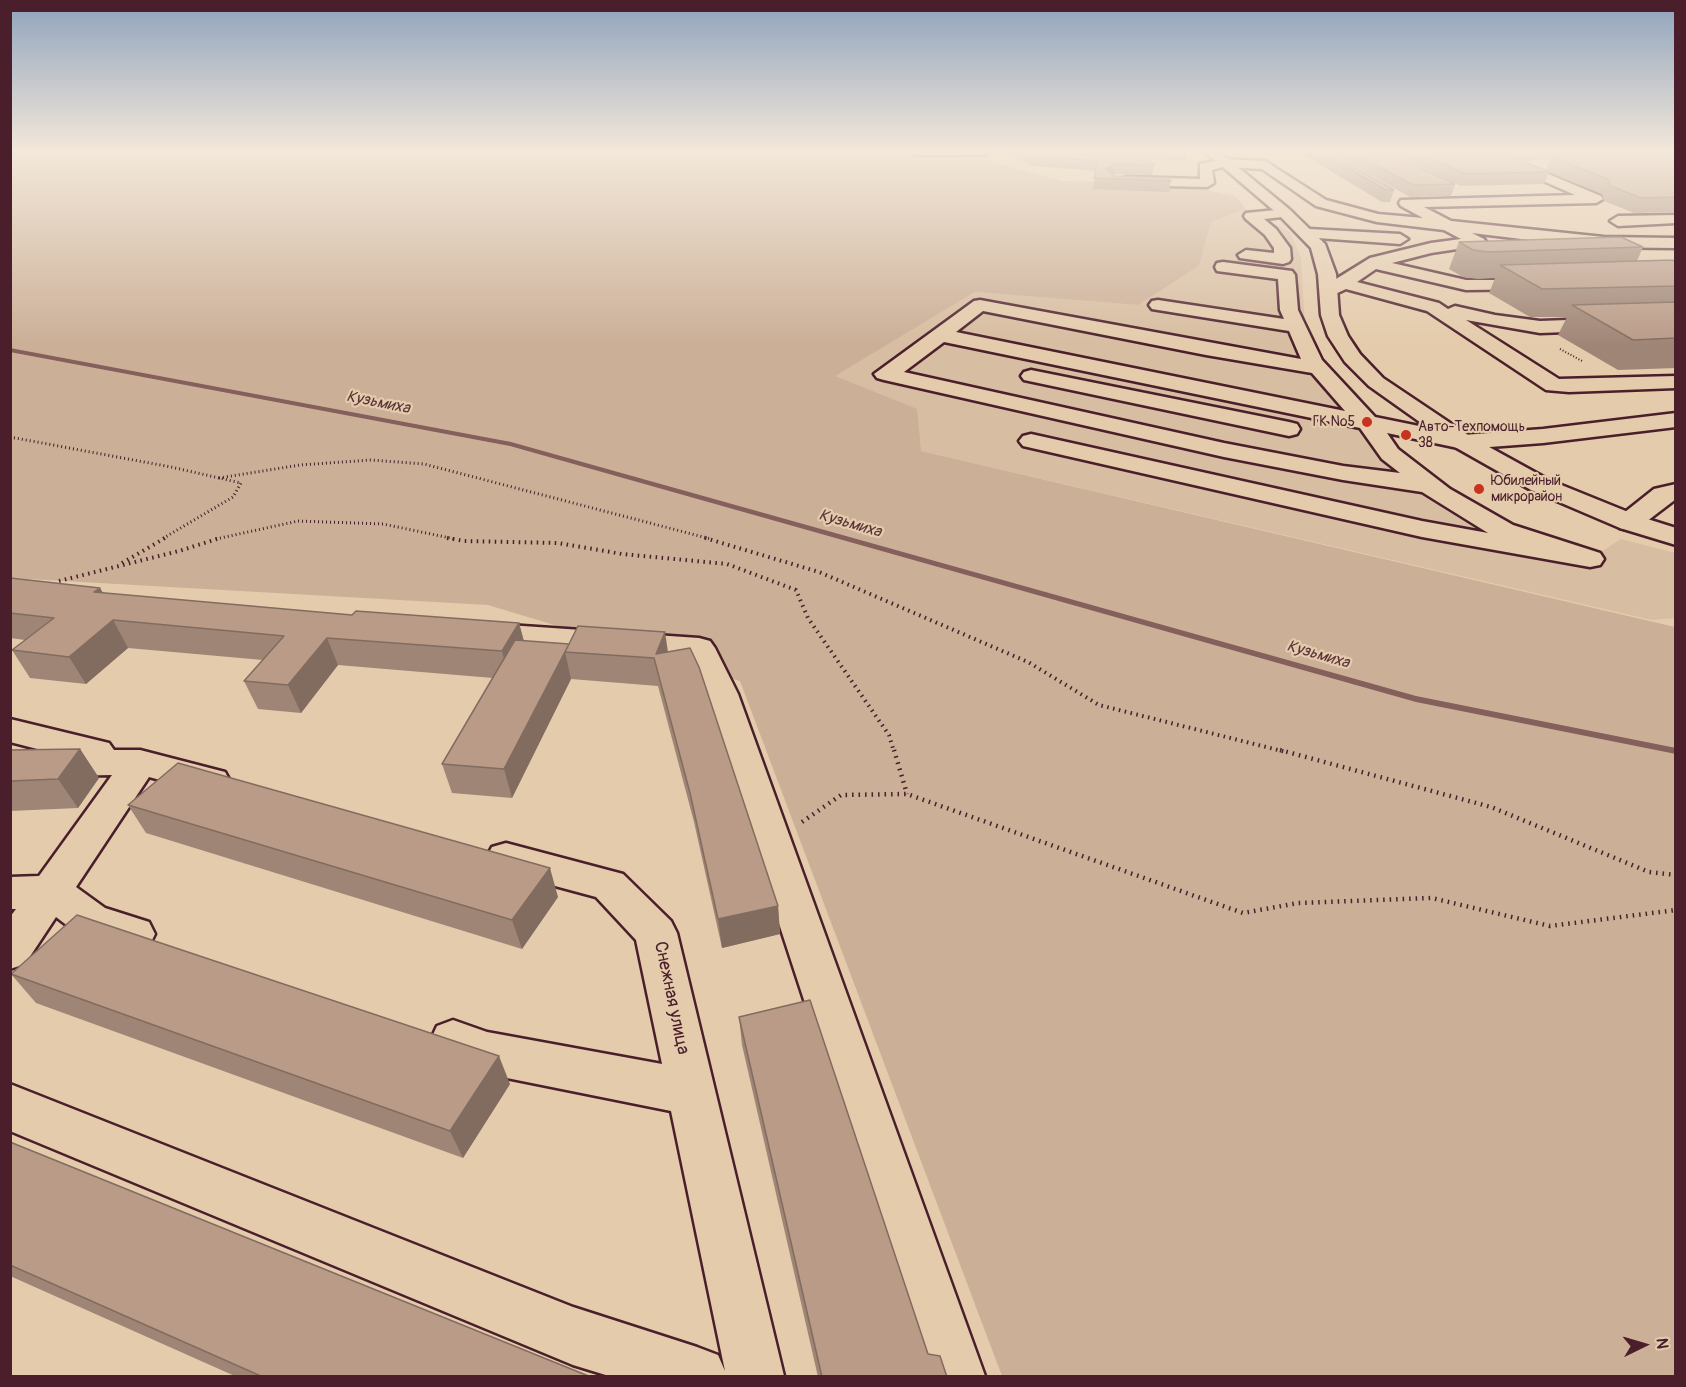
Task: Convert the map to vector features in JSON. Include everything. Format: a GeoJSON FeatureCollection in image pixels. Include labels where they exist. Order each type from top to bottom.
{"type":"FeatureCollection","features":[{"type":"Feature","properties":{"kind":"street"},"geometry":{"type":"LineString","coordinates":[[1031,441],[1422,529],[1590,559],[1504,531],[1430,485],[1390,454],[1319,368],[1306,346],[1287,297],[1286,276],[1225,260],[1279,244],[1266,228],[1251,216],[1254,216]]}},
{"type":"Feature","properties":{"kind":"street"},"geometry":{"type":"LineString","coordinates":[[1289,216],[1309,234],[1319,247],[1324,259],[1335,288],[1330,315],[1338,336],[1352,358],[1394,395],[1463,442],[1540,485],[1629,522],[1676,537]]}},
{"type":"Feature","properties":{"kind":"street"},"geometry":{"type":"LineString","coordinates":[[1369,216],[1452,227],[1603,242]]}},
{"type":"Feature","properties":{"kind":"street"},"geometry":{"type":"LineString","coordinates":[[1431,216],[1478,242]]}},
{"type":"Feature","properties":{"kind":"street"},"geometry":{"type":"LineString","coordinates":[[1506,216],[1522,225]]}},
{"type":"Feature","properties":{"kind":"street"},"geometry":{"type":"LineString","coordinates":[[1676,219],[1617,221],[1676,243]]}},
{"type":"Feature","properties":{"kind":"street"},"geometry":{"type":"LineString","coordinates":[[1650,234],[1676,224]]}},
{"type":"Feature","properties":{"kind":"street"},"geometry":{"type":"LineString","coordinates":[[1244,227],[1266,228]]}},
{"type":"Feature","properties":{"kind":"street"},"geometry":{"type":"LineString","coordinates":[[1309,234],[1478,242],[1603,242],[1676,231]]}},
{"type":"Feature","properties":{"kind":"street"},"geometry":{"type":"LineString","coordinates":[[1650,234],[1676,237]]}},
{"type":"Feature","properties":{"kind":"street"},"geometry":{"type":"LineString","coordinates":[[1335,288],[1373,264],[1395,256],[1431,248],[1478,242]]}},
{"type":"Feature","properties":{"kind":"street"},"geometry":{"type":"LineString","coordinates":[[1373,264],[1466,285],[1548,284]]}},
{"type":"Feature","properties":{"kind":"street"},"geometry":{"type":"LineString","coordinates":[[1335,288],[1495,321],[1540,327],[1676,322]]}},
{"type":"Feature","properties":{"kind":"street"},"geometry":{"type":"LineString","coordinates":[[1267,303],[1287,297]]}},
{"type":"Feature","properties":{"kind":"street"},"geometry":{"type":"LineString","coordinates":[[1319,368],[1206,349],[981,305],[900,366],[884,374],[1224,450],[1430,485]]}},
{"type":"Feature","properties":{"kind":"street"},"geometry":{"type":"LineString","coordinates":[[1158,305],[1297,327]]}},
{"type":"Feature","properties":{"kind":"street"},"geometry":{"type":"LineString","coordinates":[[1433,307],[1554,385],[1676,382]]}},
{"type":"Feature","properties":{"kind":"street"},"geometry":{"type":"LineString","coordinates":[[1109,312],[1306,346]]}},
{"type":"Feature","properties":{"kind":"street"},"geometry":{"type":"LineString","coordinates":[[963,318],[1157,359]]}},
{"type":"Feature","properties":{"kind":"street"},"geometry":{"type":"LineString","coordinates":[[941,334],[1373,431],[1463,442],[1676,420]]}},
{"type":"Feature","properties":{"kind":"street"},"geometry":{"type":"LineString","coordinates":[[1016,373],[1312,433],[1373,431]]}},
{"type":"Feature","properties":{"kind":"street"},"geometry":{"type":"LineString","coordinates":[[1316,389],[1340,394]]}},
{"type":"Feature","properties":{"kind":"street"},"geometry":{"type":"LineString","coordinates":[[1629,522],[1663,494],[1676,491]]}},
{"type":"Feature","properties":{"kind":"street"},"geometry":{"type":"LineString","coordinates":[[450,630],[699,648],[721,694],[956,1377]]}},
{"type":"Feature","properties":{"kind":"street"},"geometry":{"type":"LineString","coordinates":[[10,730],[254,792]]}},
{"type":"Feature","properties":{"kind":"street"},"geometry":{"type":"LineString","coordinates":[[10,765],[140,762]]}},
{"type":"Feature","properties":{"kind":"street"},"geometry":{"type":"LineString","coordinates":[[10,951],[53,892],[140,762]]}},
{"type":"Feature","properties":{"kind":"street","name":"Снежная улица"},"geometry":{"type":"LineString","coordinates":[[472,849],[609,885],[656,933],[755,1377]]}},
{"type":"Feature","properties":{"kind":"street"},"geometry":{"type":"LineString","coordinates":[[10,893],[53,892],[92,921],[171,947]]}},
{"type":"Feature","properties":{"kind":"street"},"geometry":{"type":"LineString","coordinates":[[419,1030],[487,1053],[692,1092]]}},
{"type":"Feature","properties":{"kind":"street"},"geometry":{"type":"LineString","coordinates":[[10,1107],[573,1336],[697,1377]]}},
{"type":"Feature","properties":{"kind":"path"},"geometry":{"type":"LineString","coordinates":[[10,433],[18,438]]}},
{"type":"Feature","properties":{"kind":"path"},"geometry":{"type":"LineString","coordinates":[[10,437],[241,483],[233,497],[117,566]]}},
{"type":"Feature","properties":{"kind":"path"},"geometry":{"type":"LineString","coordinates":[[219,478],[300,465],[371,459],[424,464],[741,547],[819,572],[1029,662],[1099,705],[1266,746],[1491,807],[1649,872],[1676,875]]}},
{"type":"Feature","properties":{"kind":"path"},"geometry":{"type":"LineString","coordinates":[[59,580],[179,551],[228,535],[298,521],[383,524],[464,541],[558,543],[622,554],[727,564],[796,590],[808,618],[889,735],[907,794]]}},
{"type":"Feature","properties":{"kind":"path"},"geometry":{"type":"LineString","coordinates":[[795,827],[841,795],[907,794],[1243,913],[1298,903],[1432,898],[1550,926],[1676,910]]}},
{"type":"Feature","properties":{"kind":"shaded area"},"geometry":{"type":"Polygon","coordinates":[[[10,216],[1228,216],[1211,222],[1199,266],[1138,305],[975,292],[835,376],[917,409],[921,451],[1675,627],[1675,1376],[1002,1376],[740,681],[488,605],[11,578],[10,216]]]}},
{"type":"Feature","properties":{"kind":"shaded area"},"geometry":{"type":"Polygon","coordinates":[[[1228,216],[1259,216],[1290,232],[1301,258],[1305,327],[1322,357],[1360,396],[1400,452],[1430,479],[1513,526],[1590,559],[1621,539],[1675,553],[1675,618],[1652,620],[921,451],[834,376],[975,292],[1138,305],[1199,266],[1211,222],[1228,216]]]}},
{"type":"Feature","properties":{"kind":"building"},"geometry":{"type":"Polygon","coordinates":[[[1621,237],[1643,247],[1488,252],[1473,250],[1459,242],[1621,237]]]}},
{"type":"Feature","properties":{"kind":"building"},"geometry":{"type":"Polygon","coordinates":[[[1672,260],[1676,262],[1676,286],[1542,289],[1500,265],[1672,260]]]}},
{"type":"Feature","properties":{"kind":"building"},"geometry":{"type":"Polygon","coordinates":[[[1676,302],[1676,338],[1633,340],[1572,305],[1676,302]]]}},
{"type":"Feature","properties":{"kind":"building"},"geometry":{"type":"Polygon","coordinates":[[[10,578],[100,588],[94,592],[352,615],[356,611],[519,623],[502,651],[327,638],[288,685],[244,681],[284,636],[113,620],[69,657],[12,650],[54,618],[10,613],[10,578]]]}},
{"type":"Feature","properties":{"kind":"building"},"geometry":{"type":"Polygon","coordinates":[[[578,626],[665,632],[656,654],[690,648],[699,667],[778,906],[718,919],[690,793],[654,658],[565,652],[578,626]]]}},
{"type":"Feature","properties":{"kind":"building"},"geometry":{"type":"Polygon","coordinates":[[[515,640],[569,644],[504,769],[442,764],[515,640]]]}},
{"type":"Feature","properties":{"kind":"building"},"geometry":{"type":"Polygon","coordinates":[[[80,749],[58,779],[10,781],[10,750],[80,749]]]}},
{"type":"Feature","properties":{"kind":"building"},"geometry":{"type":"Polygon","coordinates":[[[178,763],[550,868],[512,920],[128,805],[178,763]]]}},
{"type":"Feature","properties":{"kind":"building"},"geometry":{"type":"Polygon","coordinates":[[[77,915],[499,1056],[450,1131],[11,974],[77,915]]]}},
{"type":"Feature","properties":{"kind":"building"},"geometry":{"type":"Polygon","coordinates":[[[810,1000],[928,1354],[940,1356],[947,1377],[822,1377],[739,1017],[810,1000]]]}},
{"type":"Feature","properties":{"kind":"building"},"geometry":{"type":"Polygon","coordinates":[[[10,1142],[591,1377],[263,1377],[10,1265],[10,1142]]]}},
{"type":"Feature","properties":{"kind":"waterway","name":"Кузьмиха"},"geometry":{"type":"LineString","coordinates":[[10,350],[511,444],[1416,699],[1676,751]]}},
{"type":"Feature","properties":{"kind":"place","name":"ГК №5"},"geometry":{"type":"Point","coordinates":[1367,422]}},
{"type":"Feature","properties":{"kind":"place","name":"Авто-Техпомощь 38"},"geometry":{"type":"Point","coordinates":[1406,435]}},
{"type":"Feature","properties":{"kind":"place","name":"Юбилейный микрорайон"},"geometry":{"type":"Point","coordinates":[1479,489]}}]}
